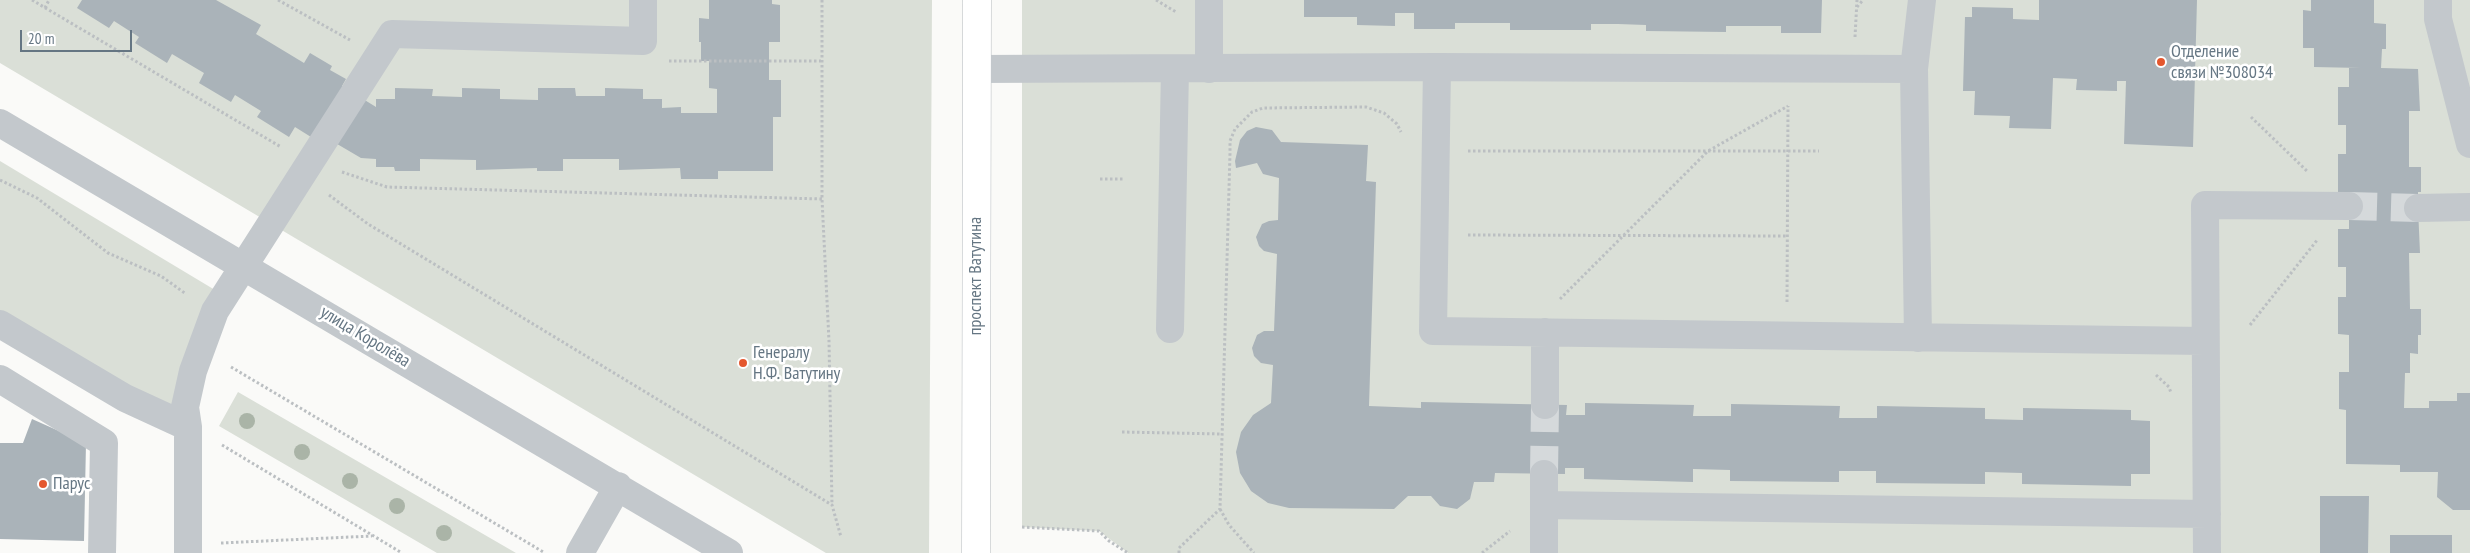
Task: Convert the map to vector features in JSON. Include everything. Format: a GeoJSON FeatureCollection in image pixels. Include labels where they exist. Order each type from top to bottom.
{"type":"FeatureCollection","features":[{"type":"Feature","properties":{"kind":"main road","name":"проспект Ватутина"},"geometry":{"type":"LineString","coordinates":[[976,553],[977,0]]}},
{"type":"Feature","properties":{"kind":"street"},"geometry":{"type":"LineString","coordinates":[[188,553],[186,417],[193,371],[215,311],[392,34],[643,41],[644,0]]}},
{"type":"Feature","properties":{"kind":"street"},"geometry":{"type":"LineString","coordinates":[[1209,69],[1210,0]]}},
{"type":"Feature","properties":{"kind":"street"},"geometry":{"type":"LineString","coordinates":[[1918,338],[1914,69],[1922,0]]}},
{"type":"Feature","properties":{"kind":"street"},"geometry":{"type":"LineString","coordinates":[[2438,0],[2438,19],[2470,144]]}},
{"type":"Feature","properties":{"kind":"street"},"geometry":{"type":"LineString","coordinates":[[977,69],[1436,67],[1914,69]]}},
{"type":"Feature","properties":{"kind":"street"},"geometry":{"type":"LineString","coordinates":[[1436,67],[1433,331],[2206,342]]}},
{"type":"Feature","properties":{"kind":"street"},"geometry":{"type":"LineString","coordinates":[[1170,329],[1175,69]]}},
{"type":"Feature","properties":{"kind":"street","name":"улица Королёва"},"geometry":{"type":"LineString","coordinates":[[0,123],[729,553]]}},
{"type":"Feature","properties":{"kind":"street"},"geometry":{"type":"LineString","coordinates":[[2207,553],[2204,205],[2347,206]]}},
{"type":"Feature","properties":{"kind":"street"},"geometry":{"type":"LineString","coordinates":[[2418,208],[2470,207]]}},
{"type":"Feature","properties":{"kind":"street"},"geometry":{"type":"LineString","coordinates":[[0,324],[125,398],[186,417]]}},
{"type":"Feature","properties":{"kind":"street"},"geometry":{"type":"LineString","coordinates":[[1545,332],[1545,405]]}},
{"type":"Feature","properties":{"kind":"street"},"geometry":{"type":"LineString","coordinates":[[0,380],[104,443],[102,553]]}},
{"type":"Feature","properties":{"kind":"street"},"geometry":{"type":"LineString","coordinates":[[1544,474],[1544,553]]}},
{"type":"Feature","properties":{"kind":"street"},"geometry":{"type":"LineString","coordinates":[[580,553],[618,486]]}},
{"type":"Feature","properties":{"kind":"street"},"geometry":{"type":"LineString","coordinates":[[1544,505],[2207,514]]}},
{"type":"Feature","properties":{"kind":"path"},"geometry":{"type":"LineString","coordinates":[[32,0],[275,141],[368,224],[832,505]]}},
{"type":"Feature","properties":{"kind":"path"},"geometry":{"type":"LineString","coordinates":[[45,8],[49,0]]}},
{"type":"Feature","properties":{"kind":"path"},"geometry":{"type":"LineString","coordinates":[[822,0],[822,199],[829,341],[832,505],[840,537]]}},
{"type":"Feature","properties":{"kind":"path"},"geometry":{"type":"LineString","coordinates":[[1854,41],[1857,0]]}},
{"type":"Feature","properties":{"kind":"path"},"geometry":{"type":"LineString","coordinates":[[1857,7],[1863,0]]}},
{"type":"Feature","properties":{"kind":"path"},"geometry":{"type":"LineString","coordinates":[[675,61],[821,61]]}},
{"type":"Feature","properties":{"kind":"path"},"geometry":{"type":"LineString","coordinates":[[1545,332],[1546,314],[1708,151],[1788,106],[1787,309]]}},
{"type":"Feature","properties":{"kind":"path"},"geometry":{"type":"LineString","coordinates":[[2250,325],[2347,206],[2251,118]]}},
{"type":"Feature","properties":{"kind":"path"},"geometry":{"type":"LineString","coordinates":[[1436,151],[1819,151]]}},
{"type":"Feature","properties":{"kind":"path"},"geometry":{"type":"LineString","coordinates":[[307,168],[387,187],[822,199]]}},
{"type":"Feature","properties":{"kind":"path"},"geometry":{"type":"LineString","coordinates":[[1100,178],[1123,179]]}},
{"type":"Feature","properties":{"kind":"path"},"geometry":{"type":"LineString","coordinates":[[0,180],[37,198],[108,253],[161,276],[195,301],[215,311]]}},
{"type":"Feature","properties":{"kind":"path"},"geometry":{"type":"LineString","coordinates":[[1435,234],[1788,236]]}},
{"type":"Feature","properties":{"kind":"path"},"geometry":{"type":"LineString","coordinates":[[193,371],[228,365],[545,553]]}},
{"type":"Feature","properties":{"kind":"path"},"geometry":{"type":"LineString","coordinates":[[186,417],[207,436],[402,553]]}},
{"type":"Feature","properties":{"kind":"path"},"geometry":{"type":"LineString","coordinates":[[1122,432],[1221,434]]}},
{"type":"Feature","properties":{"kind":"path"},"geometry":{"type":"LineString","coordinates":[[1220,509],[1229,525],[1254,553]]}},
{"type":"Feature","properties":{"kind":"path"},"geometry":{"type":"LineString","coordinates":[[1022,527],[1099,531],[1109,541],[1128,553]]}},
{"type":"Feature","properties":{"kind":"path"},"geometry":{"type":"LineString","coordinates":[[214,543],[373,536]]}},
{"type":"Feature","properties":{"kind":"shaded area"},"geometry":{"type":"Polygon","coordinates":[[[0,0],[932,0],[929,553],[826,553],[0,63],[0,0]]]}},
{"type":"Feature","properties":{"kind":"shaded area"},"geometry":{"type":"Polygon","coordinates":[[[1022,0],[2470,0],[2470,553],[1128,553],[1099,531],[1022,527],[1022,0]]]}},
{"type":"Feature","properties":{"kind":"shaded area"},"geometry":{"type":"Polygon","coordinates":[[[0,161],[220,293],[183,420],[0,319],[0,161]]]}},
{"type":"Feature","properties":{"kind":"shaded area"},"geometry":{"type":"Polygon","coordinates":[[[238,392],[516,553],[437,553],[219,426],[238,392]]]}},
{"type":"Feature","properties":{"kind":"building"},"geometry":{"type":"Polygon","coordinates":[[[82,0],[216,0],[261,25],[256,34],[304,63],[310,53],[332,66],[330,70],[346,79],[342,86],[376,107],[376,99],[395,99],[395,88],[433,89],[432,96],[462,97],[462,88],[500,89],[500,99],[538,100],[538,88],[575,88],[576,96],[605,96],[605,88],[643,89],[643,99],[662,99],[662,108],[681,107],[681,113],[717,113],[717,89],[709,88],[709,61],[701,61],[699,18],[709,19],[709,0],[772,0],[772,4],[780,5],[780,42],[769,42],[769,80],[781,80],[781,117],[773,117],[773,171],[718,171],[718,179],[681,179],[680,168],[619,170],[619,159],[563,159],[563,171],[537,171],[537,168],[476,170],[476,160],[420,159],[420,171],[395,171],[394,167],[376,167],[376,159],[361,158],[315,131],[311,137],[295,127],[289,137],[257,117],[261,111],[235,95],[231,102],[199,83],[204,73],[172,54],[167,63],[135,43],[139,37],[114,21],[109,28],[77,8],[82,0]]]}},
{"type":"Feature","properties":{"kind":"building"},"geometry":{"type":"Polygon","coordinates":[[[1304,0],[1822,0],[1821,33],[1781,33],[1781,26],[1726,26],[1726,32],[1646,31],[1646,25],[1618,24],[1591,24],[1591,30],[1510,30],[1510,23],[1455,23],[1455,29],[1414,29],[1414,13],[1395,13],[1395,26],[1357,25],[1357,17],[1304,17],[1304,0]]]}},
{"type":"Feature","properties":{"kind":"building"},"geometry":{"type":"Polygon","coordinates":[[[2039,0],[2197,0],[2193,147],[2124,144],[2126,81],[2117,81],[2117,91],[2076,90],[2077,79],[2053,78],[2051,129],[2009,128],[2010,116],[1974,115],[1975,91],[1963,91],[1965,17],[1972,17],[1972,7],[2013,8],[2013,19],[2039,20],[2039,0]]]}},
{"type":"Feature","properties":{"kind":"building"},"geometry":{"type":"Polygon","coordinates":[[[2311,0],[2374,0],[2374,23],[2386,24],[2386,49],[2382,49],[2381,68],[2418,69],[2420,111],[2409,111],[2409,167],[2421,167],[2421,192],[2418,192],[2420,253],[2409,253],[2410,309],[2421,309],[2421,335],[2418,335],[2418,354],[2410,353],[2410,373],[2405,373],[2404,408],[2429,408],[2429,401],[2457,401],[2457,393],[2470,393],[2470,510],[2453,510],[2437,497],[2438,472],[2400,472],[2400,465],[2346,464],[2346,410],[2339,409],[2339,372],[2349,372],[2349,335],[2338,334],[2338,297],[2346,297],[2346,267],[2338,267],[2338,229],[2349,229],[2349,192],[2338,192],[2338,154],[2346,154],[2346,125],[2338,125],[2338,87],[2349,87],[2349,68],[2361,68],[2314,67],[2314,48],[2303,48],[2303,10],[2311,11],[2311,0]]]}},
{"type":"Feature","properties":{"kind":"building"},"geometry":{"type":"Polygon","coordinates":[[[1256,127],[1272,130],[1281,142],[1368,145],[1366,181],[1376,182],[1369,406],[1421,408],[1421,402],[1567,405],[1566,415],[1585,415],[1585,403],[1694,405],[1693,416],[1731,416],[1731,404],[1840,406],[1839,418],[1877,418],[1877,406],[1985,408],[1985,419],[2023,420],[2023,408],[2131,410],[2131,420],[2150,421],[2150,474],[2131,474],[2131,486],[2022,484],[2022,473],[1985,472],[1985,484],[1876,483],[1876,471],[1839,471],[1839,482],[1730,481],[1730,470],[1693,469],[1693,482],[1584,479],[1584,468],[1565,468],[1565,474],[1495,473],[1494,482],[1474,482],[1470,499],[1457,509],[1440,506],[1431,496],[1408,496],[1394,509],[1289,508],[1268,503],[1251,491],[1240,473],[1236,452],[1241,432],[1253,415],[1271,403],[1273,365],[1261,363],[1254,356],[1252,348],[1257,335],[1264,331],[1274,331],[1277,254],[1264,251],[1259,246],[1256,237],[1262,224],[1278,220],[1279,178],[1263,174],[1257,163],[1236,168],[1235,161],[1240,140],[1247,131],[1256,127]]]}},
{"type":"Feature","properties":{"kind":"building","name":"Парус"},"geometry":{"type":"Polygon","coordinates":[[[32,419],[86,443],[84,541],[0,539],[0,443],[23,443],[32,419]]]}},
{"type":"Feature","properties":{"kind":"building"},"geometry":{"type":"Polygon","coordinates":[[[2320,496],[2369,496],[2368,553],[2320,553],[2320,496]]]}},
{"type":"Feature","properties":{"kind":"building"},"geometry":{"type":"Polygon","coordinates":[[[2390,535],[2452,535],[2452,553],[2390,553],[2390,535]]]}},
{"type":"Feature","properties":{"kind":"tunnel"},"geometry":{"type":"LineString","coordinates":[[2349,206],[2418,208]]}},
{"type":"Feature","properties":{"kind":"tunnel"},"geometry":{"type":"LineString","coordinates":[[1544,474],[1545,405]]}},
{"type":"Feature","properties":{"kind":"place","name":"Отделение связи №308034"},"geometry":{"type":"Point","coordinates":[2161,62]}},
{"type":"Feature","properties":{"kind":"place","name":"Генералу Н.Ф. Ватутину"},"geometry":{"type":"Point","coordinates":[743,363]}},
{"type":"Feature","properties":{"kind":"place","name":"Парус"},"geometry":{"type":"Point","coordinates":[43,484]}}]}
